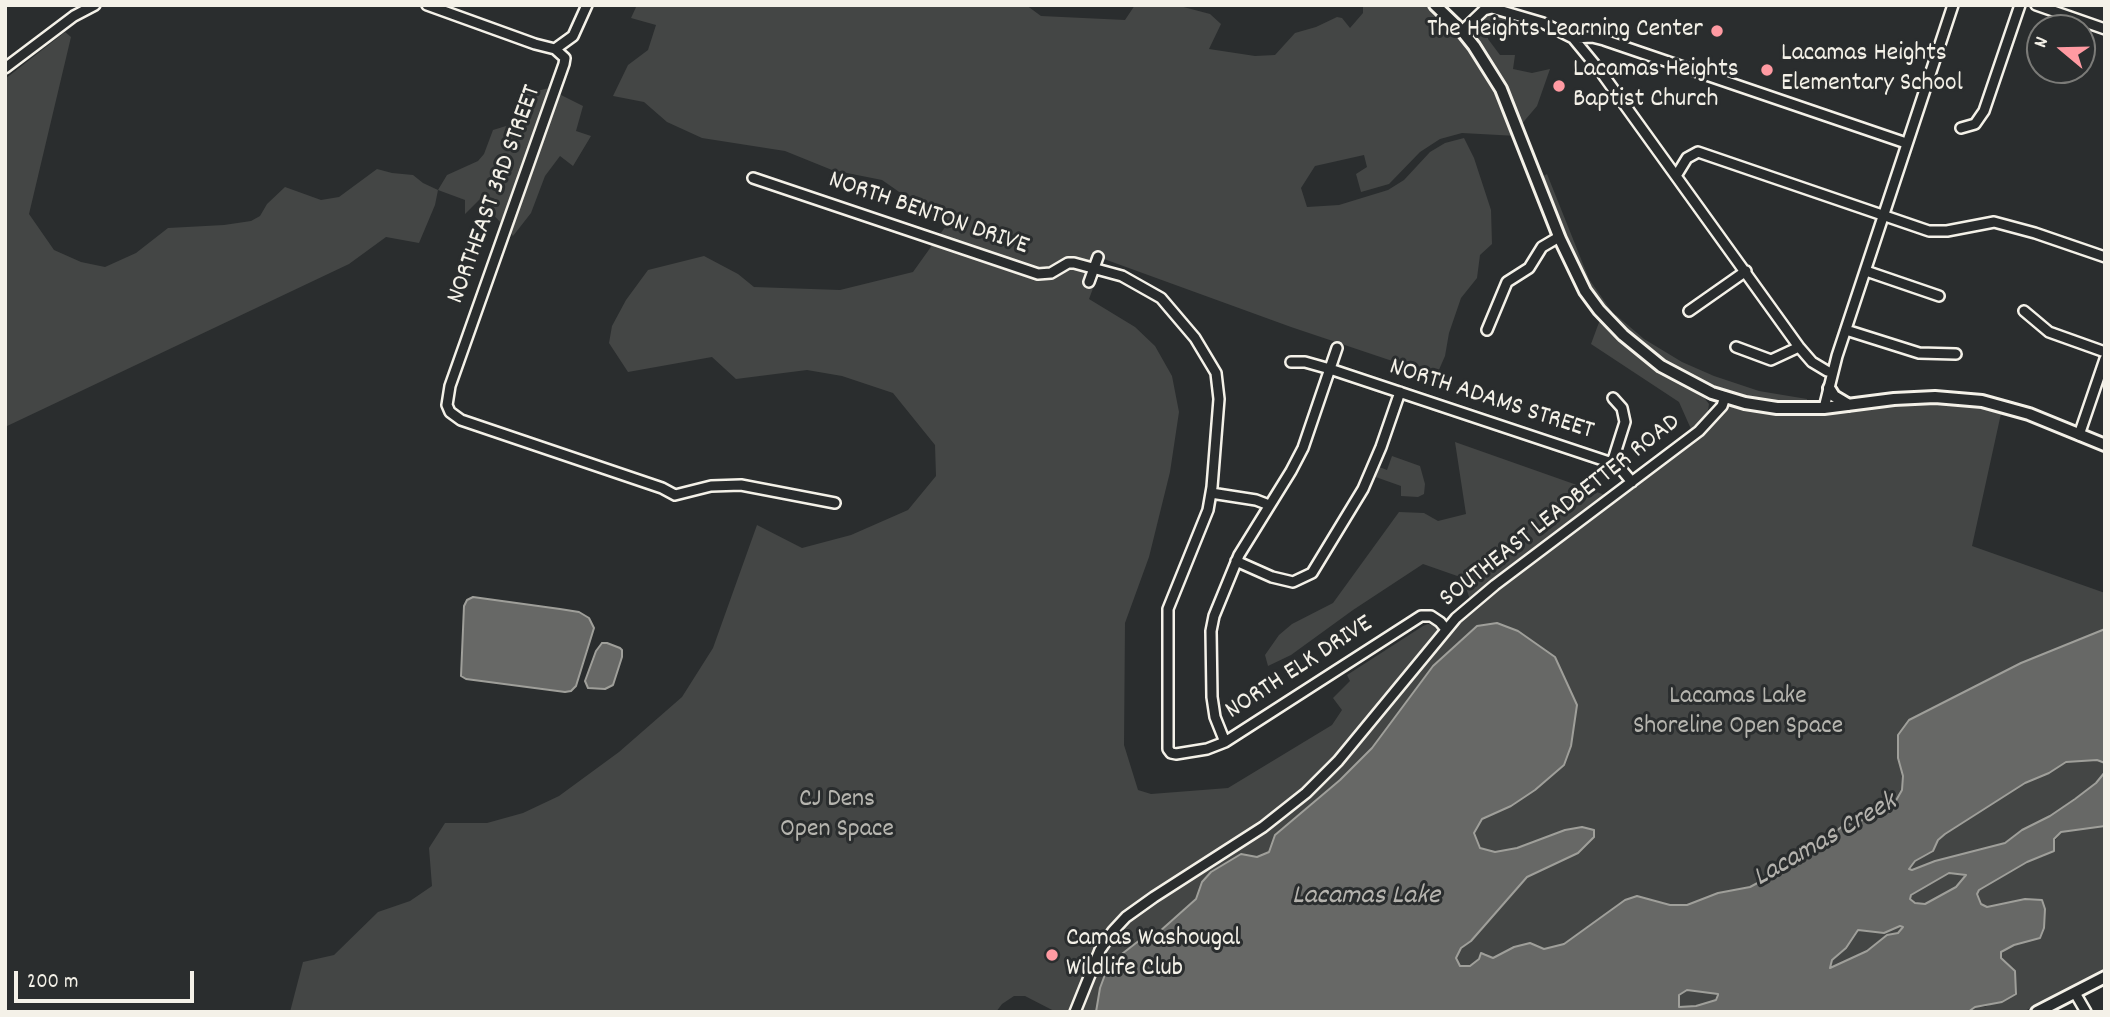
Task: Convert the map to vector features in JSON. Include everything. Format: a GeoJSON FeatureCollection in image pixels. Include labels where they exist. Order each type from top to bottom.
{"type":"FeatureCollection","features":[{"type":"Feature","properties":{"kind":"main road"},"geometry":{"type":"LineString","coordinates":[[1435,5],[1462,31],[1493,75],[1522,138],[1559,237],[1586,290],[1623,335],[1661,366],[1699,387],[1725,397],[1777,408],[1824,408],[1894,399],[1966,398],[2006,406],[2105,445]]}},
{"type":"Feature","properties":{"kind":"main road"},"geometry":{"type":"LineString","coordinates":[[1829,388],[1834,396],[1849,405]]}},
{"type":"Feature","properties":{"kind":"main road"},"geometry":{"type":"LineString","coordinates":[[2037,1012],[2105,976]]}},
{"type":"Feature","properties":{"kind":"street"},"geometry":{"type":"LineString","coordinates":[[5,68],[74,16],[94,5]]}},
{"type":"Feature","properties":{"kind":"street"},"geometry":{"type":"LineString","coordinates":[[427,5],[555,49],[573,36],[587,5]]}},
{"type":"Feature","properties":{"kind":"street"},"geometry":{"type":"LineString","coordinates":[[1824,408],[1837,356],[1953,5]]}},
{"type":"Feature","properties":{"kind":"street"},"geometry":{"type":"LineString","coordinates":[[1961,128],[1975,124],[1984,111],[2020,5]]}},
{"type":"Feature","properties":{"kind":"street"},"geometry":{"type":"LineString","coordinates":[[2036,5],[2105,29]]}},
{"type":"Feature","properties":{"kind":"street"},"geometry":{"type":"LineString","coordinates":[[1462,31],[1484,10],[1502,9],[1543,23],[1573,38],[1604,40],[1906,143]]}},
{"type":"Feature","properties":{"kind":"street"},"geometry":{"type":"LineString","coordinates":[[1573,38],[1601,72],[1799,347],[1812,362],[1827,371]]}},
{"type":"Feature","properties":{"kind":"street","name":"NORTHEAST 3RD STREET"},"geometry":{"type":"LineString","coordinates":[[555,49],[565,58],[565,64],[450,386],[447,405],[450,412],[461,420],[676,495],[710,486],[741,485],[835,502]]}},
{"type":"Feature","properties":{"kind":"street"},"geometry":{"type":"LineString","coordinates":[[1676,176],[1688,158],[1698,152],[1929,231],[1947,231],[1986,222],[2002,224],[2105,257]]}},
{"type":"Feature","properties":{"kind":"street","name":"NORTH BENTON DRIVE"},"geometry":{"type":"LineString","coordinates":[[754,178],[1038,274],[1051,273],[1074,263],[1130,280],[1161,298],[1184,323],[1216,373],[1219,399],[1211,494],[1205,520],[1168,609],[1168,749],[1171,753]]}},
{"type":"Feature","properties":{"kind":"street"},"geometry":{"type":"LineString","coordinates":[[1487,331],[1507,282],[1529,268],[1542,247],[1559,237]]}},
{"type":"Feature","properties":{"kind":"street"},"geometry":{"type":"LineString","coordinates":[[1089,282],[1098,257]]}},
{"type":"Feature","properties":{"kind":"street"},"geometry":{"type":"LineString","coordinates":[[1689,312],[1745,271]]}},
{"type":"Feature","properties":{"kind":"street"},"geometry":{"type":"LineString","coordinates":[[1866,271],[1939,296]]}},
{"type":"Feature","properties":{"kind":"street"},"geometry":{"type":"LineString","coordinates":[[2024,311],[2049,332],[2105,352]]}},
{"type":"Feature","properties":{"kind":"street"},"geometry":{"type":"LineString","coordinates":[[1846,330],[1919,353],[1956,354]]}},
{"type":"Feature","properties":{"kind":"street"},"geometry":{"type":"LineString","coordinates":[[1736,347],[1771,360],[1799,347]]}},
{"type":"Feature","properties":{"kind":"street"},"geometry":{"type":"LineString","coordinates":[[1225,742],[1214,717],[1211,631],[1217,606],[1236,561],[1303,448],[1337,348]]}},
{"type":"Feature","properties":{"kind":"street"},"geometry":{"type":"LineString","coordinates":[[1824,408],[1822,400],[1827,371],[1837,356]]}},
{"type":"Feature","properties":{"kind":"street"},"geometry":{"type":"LineString","coordinates":[[2079,435],[2105,359]]}},
{"type":"Feature","properties":{"kind":"street","name":"NORTH ADAMS STREET"},"geometry":{"type":"LineString","coordinates":[[1291,362],[1305,362],[1330,369],[1612,463],[1632,482]]}},
{"type":"Feature","properties":{"kind":"street"},"geometry":{"type":"LineString","coordinates":[[1236,561],[1281,580],[1293,582],[1312,573],[1359,497],[1381,447],[1399,392]]}},
{"type":"Feature","properties":{"kind":"street","name":"SOUTHEAST LEADBETTER ROAD"},"geometry":{"type":"LineString","coordinates":[[1075,1012],[1100,950],[1121,922],[1154,897],[1263,827],[1306,793],[1338,761],[1445,628],[1480,597],[1704,426],[1722,406],[1725,397]]}},
{"type":"Feature","properties":{"kind":"street"},"geometry":{"type":"LineString","coordinates":[[1612,463],[1625,422],[1622,408],[1613,398]]}},
{"type":"Feature","properties":{"kind":"street"},"geometry":{"type":"LineString","coordinates":[[1211,494],[1256,499],[1269,505]]}},
{"type":"Feature","properties":{"kind":"street","name":"NORTH ELK DRIVE"},"geometry":{"type":"LineString","coordinates":[[1171,753],[1206,749],[1225,742],[1421,616],[1431,616],[1445,628]]}},
{"type":"Feature","properties":{"kind":"street"},"geometry":{"type":"LineString","coordinates":[[2075,993],[2086,1012]]}},
{"type":"Feature","properties":{"kind":"green space","name":"CJ Dens Open Space"},"geometry":{"type":"Polygon","coordinates":[[[637,5],[1026,5],[1041,16],[1125,20],[1135,5],[1176,5],[1210,14],[1221,24],[1209,49],[1255,56],[1275,55],[1295,33],[1337,17],[1342,18],[1350,28],[1363,13],[1363,5],[1427,5],[1473,53],[1501,99],[1517,136],[1462,133],[1440,139],[1420,152],[1389,184],[1361,192],[1356,174],[1367,167],[1364,155],[1315,166],[1301,188],[1307,207],[1339,205],[1388,190],[1404,180],[1430,152],[1445,143],[1464,138],[1474,158],[1491,210],[1492,244],[1480,255],[1477,278],[1461,298],[1438,372],[1440,377],[1291,327],[1104,259],[1089,299],[1135,327],[1155,346],[1172,376],[1179,412],[1170,472],[1149,557],[1125,623],[1124,745],[1138,790],[1151,794],[1228,788],[1332,725],[1342,710],[1333,698],[1350,681],[1347,675],[1423,626],[1436,626],[1439,633],[1359,733],[1299,794],[1160,888],[1099,946],[1071,1012],[1056,1012],[1025,996],[1014,996],[996,1012],[290,1012],[303,962],[334,955],[378,912],[410,901],[432,886],[429,848],[445,823],[487,823],[523,813],[559,796],[619,752],[682,697],[713,648],[757,525],[802,548],[851,535],[908,510],[936,476],[935,445],[893,393],[842,376],[807,370],[736,379],[712,357],[628,372],[609,343],[612,326],[626,300],[648,270],[704,256],[738,274],[754,287],[840,290],[913,272],[948,223],[882,180],[832,170],[785,151],[702,138],[667,122],[644,102],[613,96],[628,65],[648,50],[656,25],[631,18],[637,5]]]}},
{"type":"Feature","properties":{"kind":"green space"},"geometry":{"type":"Polygon","coordinates":[[[1487,12],[1509,14],[1506,25],[1489,22],[1488,39],[1500,55],[1515,55],[1513,69],[1532,73],[1550,69],[1537,106],[1520,126],[1473,40],[1478,22],[1487,12]]]}},
{"type":"Feature","properties":{"kind":"green space"},"geometry":{"type":"Polygon","coordinates":[[[65,32],[71,37],[29,214],[54,250],[81,262],[105,267],[136,253],[168,228],[251,221],[260,216],[267,204],[285,187],[321,200],[339,197],[377,169],[413,175],[438,190],[435,205],[419,243],[386,237],[349,264],[5,427],[5,79],[65,32]]]}},
{"type":"Feature","properties":{"kind":"green space"},"geometry":{"type":"Polygon","coordinates":[[[559,58],[562,62],[504,226],[479,200],[465,214],[465,200],[438,190],[447,175],[478,161],[484,154],[493,130],[529,119],[532,107],[524,103],[525,94],[549,88],[559,58]]]}},
{"type":"Feature","properties":{"kind":"green space"},"geometry":{"type":"Polygon","coordinates":[[[557,93],[583,106],[576,131],[591,136],[573,166],[560,156],[545,176],[531,213],[513,236],[508,230],[557,93]]]}},
{"type":"Feature","properties":{"kind":"green space"},"geometry":{"type":"Polygon","coordinates":[[[1547,174],[1589,279],[1612,312],[1608,317],[1581,281],[1540,178],[1547,174]]]}},
{"type":"Feature","properties":{"kind":"green space"},"geometry":{"type":"Polygon","coordinates":[[[1616,315],[1644,339],[1682,362],[1759,391],[1807,399],[1807,405],[1749,400],[1683,374],[1662,364],[1612,321],[1616,315]]]}},
{"type":"Feature","properties":{"kind":"green space"},"geometry":{"type":"Polygon","coordinates":[[[1601,317],[1658,367],[1702,395],[1709,404],[1707,417],[1691,429],[1679,402],[1591,344],[1601,317]]]}},
{"type":"Feature","properties":{"kind":"green space","name":"Lacamas Lake Shoreline Open Space"},"geometry":{"type":"Polygon","coordinates":[[[1934,401],[1966,401],[2002,409],[1972,546],[2105,593],[2105,630],[1898,758],[1903,775],[1902,790],[1894,804],[1875,817],[1844,825],[1795,863],[1750,887],[1718,893],[1688,905],[1670,905],[1637,896],[1625,900],[1564,944],[1544,949],[1534,946],[1514,947],[1493,958],[1485,953],[1470,966],[1459,966],[1456,958],[1461,948],[1471,941],[1527,877],[1541,869],[1541,840],[1495,852],[1480,848],[1474,833],[1482,819],[1511,806],[1555,657],[1518,631],[1497,623],[1477,626],[1433,666],[1372,748],[1340,780],[1275,835],[1269,852],[1257,857],[1241,854],[1202,882],[1196,899],[1159,933],[1145,936],[1109,964],[1096,1012],[1078,1012],[1101,954],[1116,932],[1135,915],[1176,887],[1262,835],[1315,789],[1458,622],[1509,577],[1680,453],[1728,405],[1774,415],[1898,407],[1934,401]]]}},
{"type":"Feature","properties":{"kind":"green space"},"geometry":{"type":"Polygon","coordinates":[[[1455,442],[1608,496],[1471,603],[1463,578],[1423,564],[1291,655],[1268,666],[1265,655],[1279,635],[1292,624],[1333,603],[1399,512],[1424,513],[1438,521],[1466,514],[1455,442]]]}},
{"type":"Feature","properties":{"kind":"green space"},"geometry":{"type":"Polygon","coordinates":[[[1392,456],[1420,466],[1425,484],[1424,494],[1418,497],[1401,496],[1401,486],[1370,475],[1374,465],[1387,470],[1392,456]]]}},
{"type":"Feature","properties":{"kind":"green space"},"geometry":{"type":"Polygon","coordinates":[[[2097,760],[2105,763],[2105,772],[2096,783],[2050,816],[2022,830],[2005,843],[1909,869],[1909,866],[1945,834],[2025,783],[2066,762],[2097,760]]]}},
{"type":"Feature","properties":{"kind":"green space"},"geometry":{"type":"Polygon","coordinates":[[[2105,826],[2105,970],[2023,1012],[1968,1012],[1974,1007],[2002,1002],[2006,965],[2000,958],[2001,952],[2014,945],[2040,938],[2044,928],[2045,909],[2025,899],[1987,907],[1981,904],[1977,894],[1979,890],[2027,862],[2044,856],[2061,832],[2105,826]]]}},
{"type":"Feature","properties":{"kind":"green space"},"geometry":{"type":"Polygon","coordinates":[[[1949,873],[1967,874],[1956,887],[1925,904],[1915,903],[1910,898],[1911,895],[1949,873]]]}},
{"type":"Feature","properties":{"kind":"green space"},"geometry":{"type":"Polygon","coordinates":[[[1900,926],[1904,927],[1898,933],[1887,935],[1867,951],[1829,969],[1832,960],[1846,948],[1858,930],[1884,933],[1900,926]]]}},
{"type":"Feature","properties":{"kind":"green space"},"geometry":{"type":"Polygon","coordinates":[[[1687,990],[1718,994],[1716,1000],[1696,1006],[1679,1007],[1679,995],[1687,990]]]}},
{"type":"Feature","properties":{"kind":"water"},"geometry":{"type":"Polygon","coordinates":[[[473,597],[579,612],[589,618],[594,628],[576,686],[565,692],[466,679],[461,676],[464,606],[467,600],[473,597]]]}},
{"type":"Feature","properties":{"kind":"water","name":"Lacamas Lake"},"geometry":{"type":"Polygon","coordinates":[[[1497,623],[1518,631],[1555,657],[1577,705],[1571,746],[1564,765],[1511,806],[1482,819],[1474,833],[1480,848],[1495,852],[1517,848],[1565,830],[1582,827],[1594,830],[1594,837],[1578,853],[1527,877],[1471,941],[1461,948],[1456,958],[1460,966],[1470,966],[1479,959],[1481,953],[1493,958],[1514,947],[1530,943],[1544,949],[1564,944],[1625,900],[1637,896],[1670,905],[1687,905],[1718,893],[1750,887],[1795,863],[1844,825],[1875,817],[1894,804],[1902,790],[1903,776],[1898,758],[1898,735],[1909,720],[2021,663],[2105,629],[2105,763],[2097,760],[2066,762],[2025,783],[1945,834],[1938,840],[1933,851],[1915,861],[1909,869],[2005,843],[2075,799],[2096,783],[2105,772],[2105,826],[2061,832],[2054,839],[2054,851],[2027,862],[1979,890],[1977,894],[1981,904],[1987,907],[2025,899],[2042,900],[2045,909],[2044,928],[2040,938],[2014,945],[2001,952],[2001,958],[2015,971],[2016,994],[2002,1002],[1975,1007],[1968,1012],[1096,1012],[1100,988],[1109,964],[1145,936],[1159,932],[1196,899],[1202,882],[1211,872],[1241,854],[1257,857],[1269,852],[1275,835],[1340,780],[1372,748],[1433,666],[1477,626],[1497,623]],[[1949,873],[1911,895],[1910,899],[1915,903],[1925,904],[1956,887],[1966,875],[1949,873]],[[1903,927],[1884,933],[1858,930],[1846,948],[1832,960],[1830,968],[1867,951],[1887,935],[1898,933],[1903,927]],[[1687,990],[1679,995],[1679,1007],[1696,1006],[1716,1000],[1718,994],[1687,990]]]}},
{"type":"Feature","properties":{"kind":"water"},"geometry":{"type":"Polygon","coordinates":[[[602,643],[620,648],[622,657],[613,685],[605,689],[588,688],[585,681],[596,651],[602,643]]]}},
{"type":"Feature","properties":{"kind":"place","name":"The Heights Learning Center"},"geometry":{"type":"Point","coordinates":[1717,31]}},
{"type":"Feature","properties":{"kind":"place","name":"Lacamas Heights Elementary School"},"geometry":{"type":"Point","coordinates":[1767,70]}},
{"type":"Feature","properties":{"kind":"place","name":"Lacamas Heights Baptist Church"},"geometry":{"type":"Point","coordinates":[1559,86]}},
{"type":"Feature","properties":{"kind":"place","name":"Camas Washougal Wildlife Club"},"geometry":{"type":"Point","coordinates":[1052,955]}},
{"type":"Feature","properties":{"kind":"water label","name":"Lacamas Creek"},"geometry":{"type":"Point","coordinates":[1826,842]}}]}
